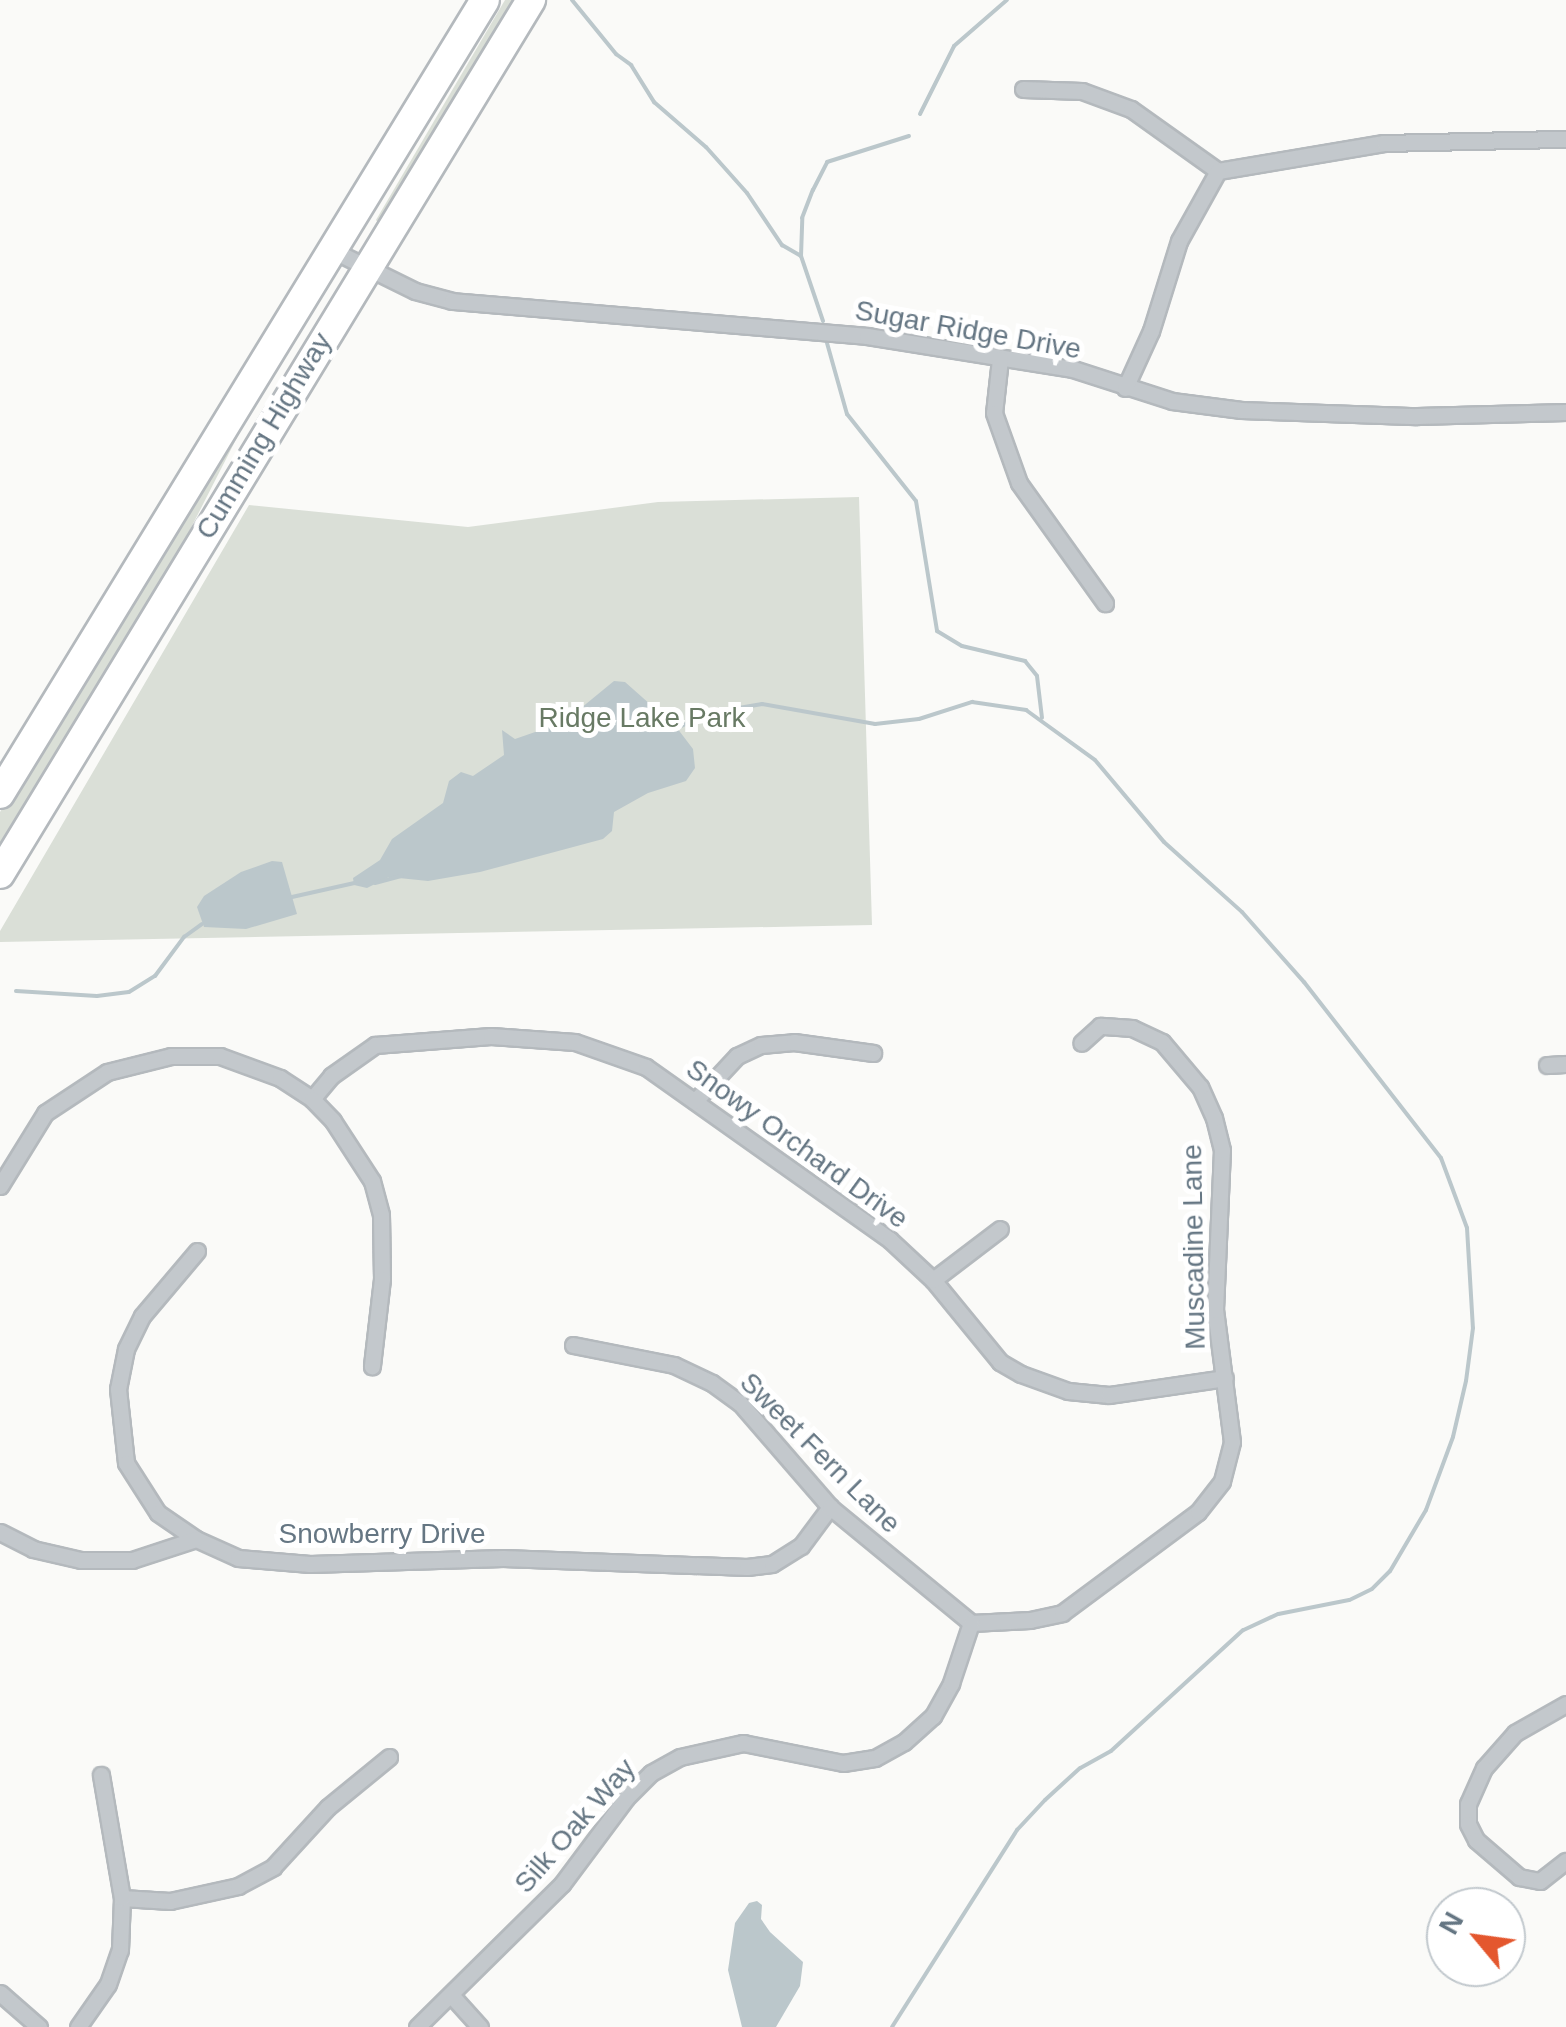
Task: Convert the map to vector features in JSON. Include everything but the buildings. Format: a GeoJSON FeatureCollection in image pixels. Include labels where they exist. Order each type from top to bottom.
{"type":"FeatureCollection","features":[{"type":"Feature","properties":{"kind":"highway","name":"Cumming Highway"},"geometry":{"type":"LineString","coordinates":[[0,794],[11,764],[485,0]]}},
{"type":"Feature","properties":{"kind":"highway","name":"Cumming Highway"},"geometry":{"type":"LineString","coordinates":[[0,874],[364,269],[531,0]]}},
{"type":"Feature","properties":{"kind":"street"},"geometry":{"type":"LineString","coordinates":[[1023,88],[1082,90],[1131,109],[1218,171],[1384,143],[1566,139]]}},
{"type":"Feature","properties":{"kind":"street"},"geometry":{"type":"LineString","coordinates":[[1125,388],[1167,286],[1179,241],[1218,171]]}},
{"type":"Feature","properties":{"kind":"street","name":"Sugar Ridge Drive"},"geometry":{"type":"LineString","coordinates":[[330,250],[415,292],[486,307],[867,336],[1073,369],[1172,401],[1241,410],[1417,416],[1566,412]]}},
{"type":"Feature","properties":{"kind":"street"},"geometry":{"type":"LineString","coordinates":[[1000,359],[994,414],[1019,483],[1105,603]]}},
{"type":"Feature","properties":{"kind":"street","name":"Muscadine Lane"},"geometry":{"type":"LineString","coordinates":[[1081,1043],[1100,1026],[1132,1028],[1162,1042],[1200,1088],[1214,1118],[1222,1150],[1214,1310],[1224,1378]]}},
{"type":"Feature","properties":{"kind":"street","name":"Snowy Orchard Drive"},"geometry":{"type":"LineString","coordinates":[[312,1100],[331,1076],[376,1045],[491,1036],[575,1042],[646,1067],[890,1240],[934,1280],[1000,1362],[1041,1383],[1109,1394],[1224,1378]]}},
{"type":"Feature","properties":{"kind":"street"},"geometry":{"type":"LineString","coordinates":[[696,1101],[737,1056],[760,1045],[794,1042],[873,1053]]}},
{"type":"Feature","properties":{"kind":"street"},"geometry":{"type":"LineString","coordinates":[[0,1186],[45,1113],[107,1072],[170,1056],[220,1056],[280,1078],[312,1100],[332,1121],[372,1181],[381,1215],[382,1279],[372,1366]]}},
{"type":"Feature","properties":{"kind":"street"},"geometry":{"type":"LineString","coordinates":[[1547,1065],[1566,1064]]}},
{"type":"Feature","properties":{"kind":"street"},"geometry":{"type":"LineString","coordinates":[[934,1280],[1000,1229]]}},
{"type":"Feature","properties":{"kind":"street","name":"Snowberry Drive"},"geometry":{"type":"LineString","coordinates":[[198,1252],[142,1316],[126,1349],[118,1389],[126,1462],[158,1514],[196,1539],[238,1558],[310,1564],[503,1558],[748,1567],[772,1564],[800,1546],[830,1507]]}},
{"type":"Feature","properties":{"kind":"street","name":"Sweet Fern Lane"},"geometry":{"type":"LineString","coordinates":[[573,1344],[674,1365],[740,1402],[830,1507],[971,1623]]}},
{"type":"Feature","properties":{"kind":"street"},"geometry":{"type":"LineString","coordinates":[[971,1623],[1030,1620],[1062,1613],[1198,1512],[1222,1481],[1232,1442],[1224,1378]]}},
{"type":"Feature","properties":{"kind":"street"},"geometry":{"type":"LineString","coordinates":[[0,1532],[33,1549],[81,1560],[132,1560],[196,1539]]}},
{"type":"Feature","properties":{"kind":"street","name":"Silk Oak Way"},"geometry":{"type":"LineString","coordinates":[[417,2027],[562,1884],[626,1798],[651,1773],[680,1757],[743,1743],[843,1763],[875,1758],[904,1742],[932,1716],[951,1683],[971,1623]]}},
{"type":"Feature","properties":{"kind":"street"},"geometry":{"type":"LineString","coordinates":[[1566,1704],[1515,1733],[1484,1768],[1468,1804],[1468,1824],[1476,1840],[1519,1877],[1540,1881],[1566,1861]]}},
{"type":"Feature","properties":{"kind":"street"},"geometry":{"type":"LineString","coordinates":[[122,1898],[170,1900],[238,1886],[273,1867],[328,1807],[389,1757]]}},
{"type":"Feature","properties":{"kind":"street"},"geometry":{"type":"LineString","coordinates":[[78,2027],[108,1984],[120,1950],[122,1898],[101,1775]]}},
{"type":"Feature","properties":{"kind":"street"},"geometry":{"type":"LineString","coordinates":[[0,1993],[39,2027]]}},
{"type":"Feature","properties":{"kind":"street"},"geometry":{"type":"LineString","coordinates":[[452,1996],[480,2027]]}},
{"type":"Feature","properties":{"kind":"green space"},"geometry":{"type":"Polygon","coordinates":[[[505,0],[522,0],[380,225],[376,220],[505,0]]]}},
{"type":"Feature","properties":{"kind":"green space"},"geometry":{"type":"Polygon","coordinates":[[[312,294],[319,298],[248,416],[146,616],[0,864],[0,812],[312,294]]]}},
{"type":"Feature","properties":{"kind":"green space","name":"Ridge Lake Park"},"geometry":{"type":"Polygon","coordinates":[[[859,497],[872,925],[0,942],[0,931],[249,505],[468,527],[658,502],[859,497]]]}},
{"type":"Feature","properties":{"kind":"shaded area"},"geometry":{"type":"Polygon","coordinates":[[[614,681],[625,682],[677,728],[693,749],[695,768],[686,781],[648,793],[614,812],[612,831],[603,839],[480,872],[428,881],[389,877],[367,888],[354,885],[353,878],[380,860],[392,839],[443,803],[449,781],[461,772],[473,776],[504,755],[502,730],[515,739],[564,722],[614,681]]]}},
{"type":"Feature","properties":{"kind":"shaded area"},"geometry":{"type":"Polygon","coordinates":[[[272,861],[282,862],[297,914],[246,929],[204,927],[197,907],[204,896],[241,872],[272,861]]]}},
{"type":"Feature","properties":{"kind":"shaded area"},"geometry":{"type":"Polygon","coordinates":[[[757,1901],[762,1905],[761,1919],[770,1932],[803,1962],[800,1986],[776,2027],[742,2027],[728,1970],[735,1923],[749,1903],[757,1901]]]}},
{"type":"Feature","properties":{"kind":"waterway"},"geometry":{"type":"LineString","coordinates":[[572,0],[616,54],[631,65],[654,102],[706,147],[747,193],[782,245],[801,256]]}},
{"type":"Feature","properties":{"kind":"waterway"},"geometry":{"type":"LineString","coordinates":[[920,114],[954,46],[1007,0]]}},
{"type":"Feature","properties":{"kind":"waterway"},"geometry":{"type":"LineString","coordinates":[[823,321],[801,256],[802,218],[813,190],[827,162],[909,136]]}},
{"type":"Feature","properties":{"kind":"waterway"},"geometry":{"type":"LineString","coordinates":[[827,343],[847,414],[916,501],[937,631],[962,646],[1025,661],[1037,676],[1042,718]]}},
{"type":"Feature","properties":{"kind":"waterway"},"geometry":{"type":"LineString","coordinates":[[677,728],[709,713],[762,704],[875,724],[919,719],[972,702],[1026,710],[1095,760],[1164,842],[1242,912],[1304,982],[1441,1158],[1467,1228],[1473,1328],[1466,1381],[1453,1437],[1426,1510],[1390,1571],[1372,1589],[1349,1600],[1278,1614],[1243,1630],[1111,1751],[1080,1768],[1045,1800],[1017,1830],[892,2027]]}},
{"type":"Feature","properties":{"kind":"waterway"},"geometry":{"type":"LineString","coordinates":[[375,883],[402,876]]}},
{"type":"Feature","properties":{"kind":"waterway"},"geometry":{"type":"LineString","coordinates":[[292,897],[354,883]]}},
{"type":"Feature","properties":{"kind":"waterway"},"geometry":{"type":"LineString","coordinates":[[16,991],[97,996],[129,992],[155,976],[184,937],[202,924]]}}]}
